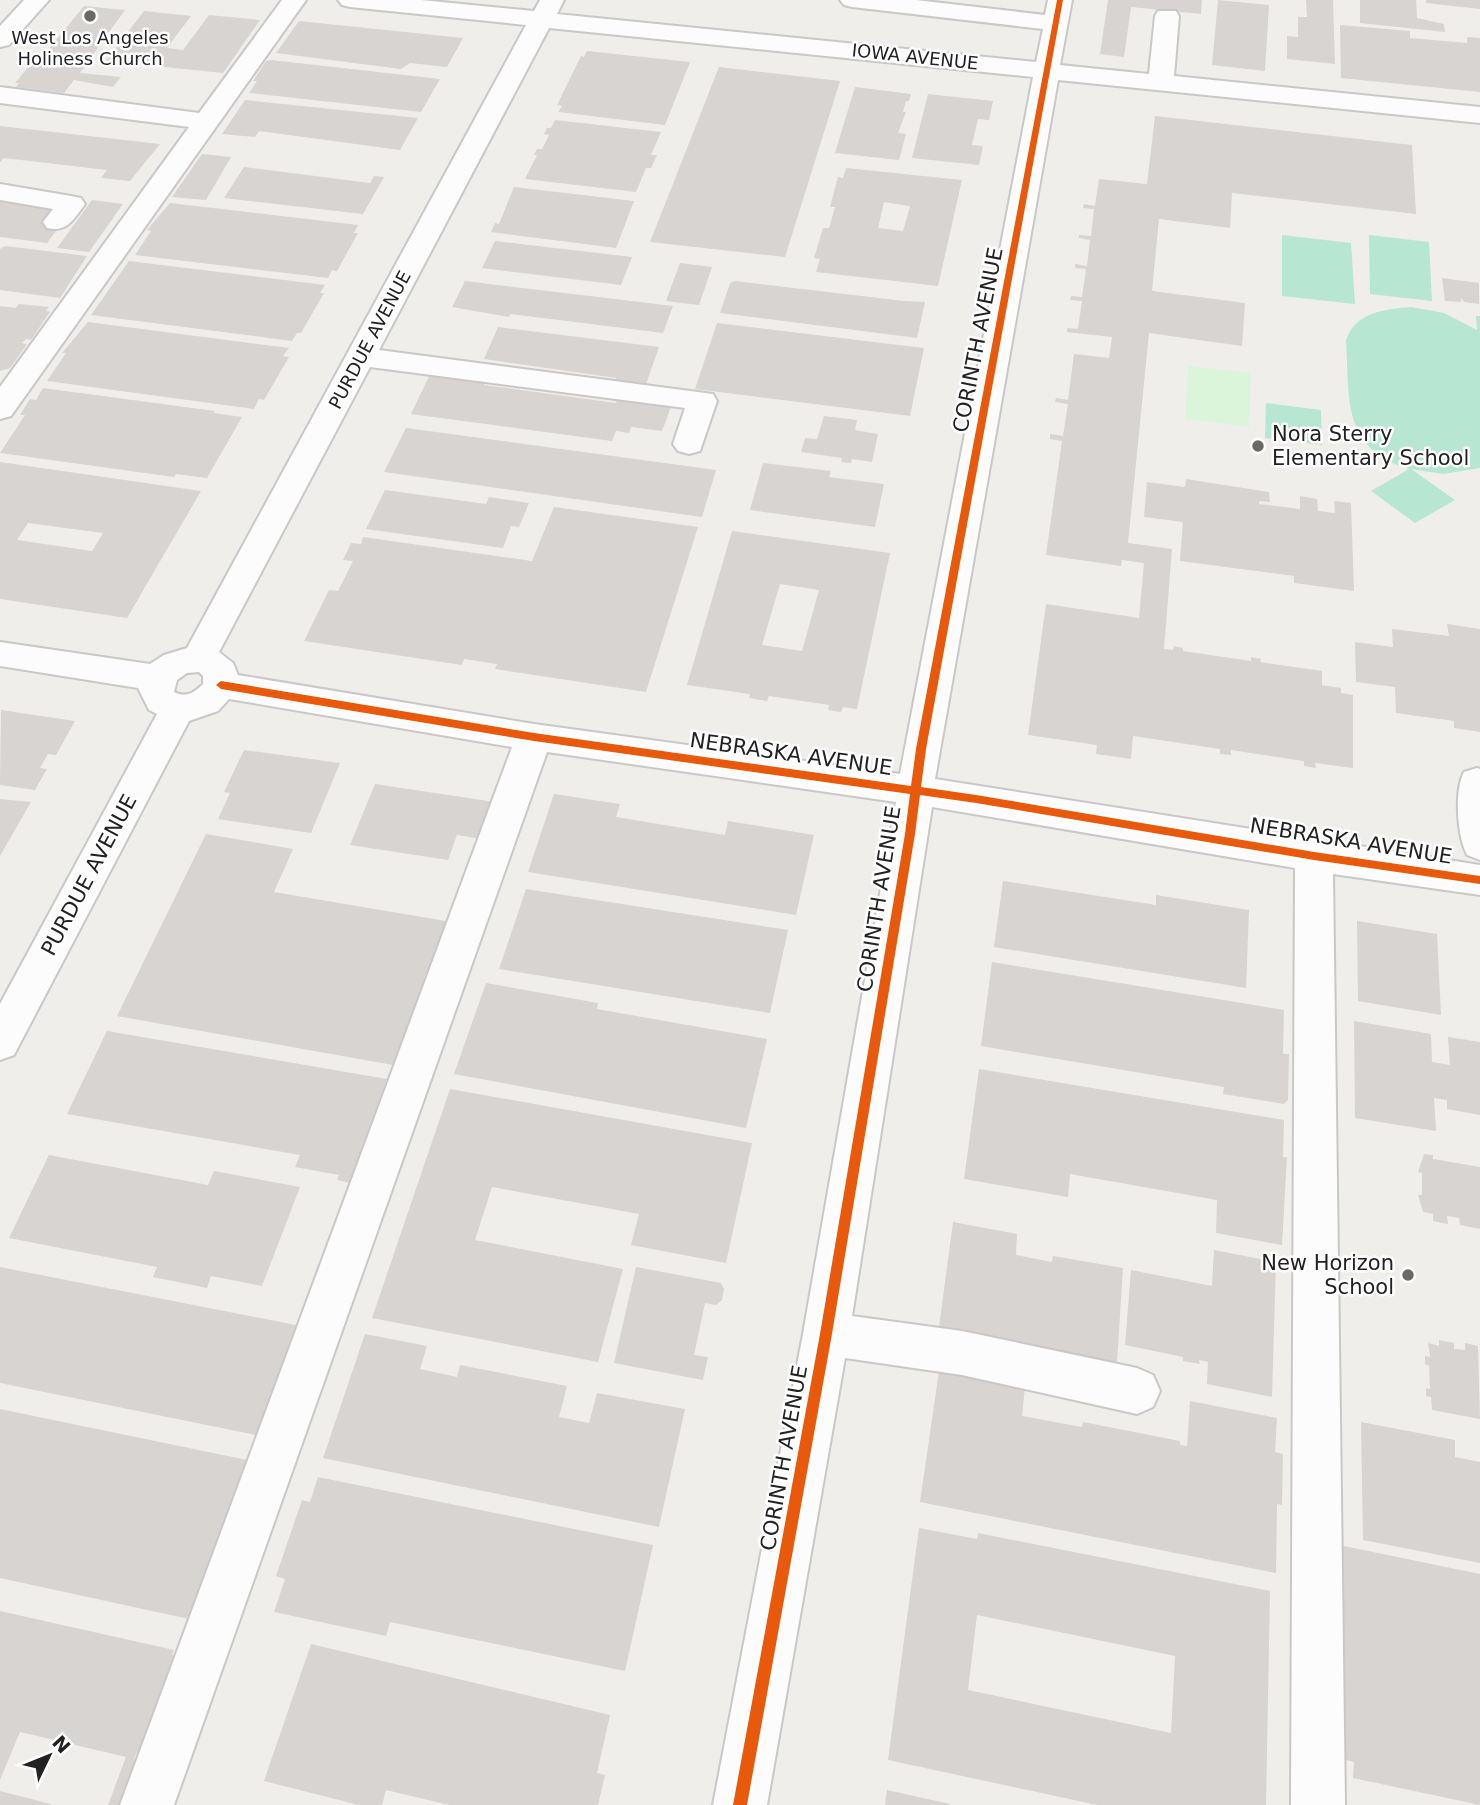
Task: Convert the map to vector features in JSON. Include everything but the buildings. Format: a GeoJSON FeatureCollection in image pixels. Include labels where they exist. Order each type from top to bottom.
{"type":"FeatureCollection","features":[{"type":"Feature","properties":{"kind":"street"},"geometry":{"type":"LineString","coordinates":[[0,40],[37,0]]}},
{"type":"Feature","properties":{"kind":"street"},"geometry":{"type":"LineString","coordinates":[[0,409],[293,0]]}},
{"type":"Feature","properties":{"kind":"street","name":"IOWA AVENUE"},"geometry":{"type":"LineString","coordinates":[[350,0],[547,10],[1161,83],[1480,115]]}},
{"type":"Feature","properties":{"kind":"street"},"geometry":{"type":"LineString","coordinates":[[852,0],[1058,11]]}},
{"type":"Feature","properties":{"kind":"street","name":"PURDUE AVENUE"},"geometry":{"type":"LineString","coordinates":[[210,672],[361,357],[547,10]]}},
{"type":"Feature","properties":{"kind":"street","name":"CORINTH AVENUE"},"geometry":{"type":"LineString","coordinates":[[740,1805],[826,1334],[923,736],[1058,11]]}},
{"type":"Feature","properties":{"kind":"street"},"geometry":{"type":"LineString","coordinates":[[1161,83],[1167,16]]}},
{"type":"Feature","properties":{"kind":"street"},"geometry":{"type":"LineString","coordinates":[[0,95],[207,122]]}},
{"type":"Feature","properties":{"kind":"street"},"geometry":{"type":"LineString","coordinates":[[0,192],[71,204],[57,222]]}},
{"type":"Feature","properties":{"kind":"street"},"geometry":{"type":"LineString","coordinates":[[361,357],[702,401],[689,444]]}},
{"type":"Feature","properties":{"kind":"street"},"geometry":{"type":"LineString","coordinates":[[0,654],[206,702],[210,672],[177,662],[168,693]]}},
{"type":"Feature","properties":{"kind":"street","name":"NEBRASKA AVENUE"},"geometry":{"type":"LineString","coordinates":[[210,672],[534,737],[916,792],[1480,880]]}},
{"type":"Feature","properties":{"kind":"street","name":"PURDUE AVENUE"},"geometry":{"type":"LineString","coordinates":[[0,1042],[168,693]]}},
{"type":"Feature","properties":{"kind":"street"},"geometry":{"type":"LineString","coordinates":[[147,1805],[534,737]]}},
{"type":"Feature","properties":{"kind":"street"},"geometry":{"type":"LineString","coordinates":[[1480,783],[1477,782],[1480,845]]}},
{"type":"Feature","properties":{"kind":"street"},"geometry":{"type":"LineString","coordinates":[[1314,856],[1318,1805]]}},
{"type":"Feature","properties":{"kind":"street"},"geometry":{"type":"LineString","coordinates":[[826,1334],[962,1353],[1138,1391]]}},
{"type":"Feature","properties":{"kind":"green space"},"geometry":{"type":"Polygon","coordinates":[[[1282,235],[1351,243],[1355,304],[1282,296],[1282,235]]]}},
{"type":"Feature","properties":{"kind":"green space"},"geometry":{"type":"Polygon","coordinates":[[[1369,235],[1429,242],[1432,301],[1370,294],[1369,235]]]}},
{"type":"Feature","properties":{"kind":"green space"},"geometry":{"type":"Polygon","coordinates":[[[1411,307],[1444,313],[1477,330],[1476,316],[1480,316],[1480,468],[1443,474],[1411,469],[1455,500],[1415,523],[1371,491],[1409,469],[1387,460],[1360,435],[1350,402],[1346,341],[1350,331],[1363,318],[1382,311],[1411,307]]]}},
{"type":"Feature","properties":{"kind":"green space"},"geometry":{"type":"Polygon","coordinates":[[[1188,366],[1251,373],[1249,427],[1185,419],[1188,366]]]}},
{"type":"Feature","properties":{"kind":"green space"},"geometry":{"type":"Polygon","coordinates":[[[1266,403],[1321,410],[1322,445],[1265,438],[1266,403]]]}},
{"type":"Feature","properties":{"kind":"cycle path"},"geometry":{"type":"LineString","coordinates":[[740,1805],[826,1334],[910,834],[921,749],[1060,0]]}},
{"type":"Feature","properties":{"kind":"cycle path"},"geometry":{"type":"LineString","coordinates":[[221,685],[534,737],[976,799],[1314,856],[1480,880]]}},
{"type":"Feature","properties":{"kind":"place","name":"West Los Angeles Holiness Church"},"geometry":{"type":"Point","coordinates":[90,16]}},
{"type":"Feature","properties":{"kind":"place","name":"Nora Sterry Elementary School"},"geometry":{"type":"Point","coordinates":[1258,446]}},
{"type":"Feature","properties":{"kind":"place","name":"New Horizon School"},"geometry":{"type":"Point","coordinates":[1408,1275]}}]}
